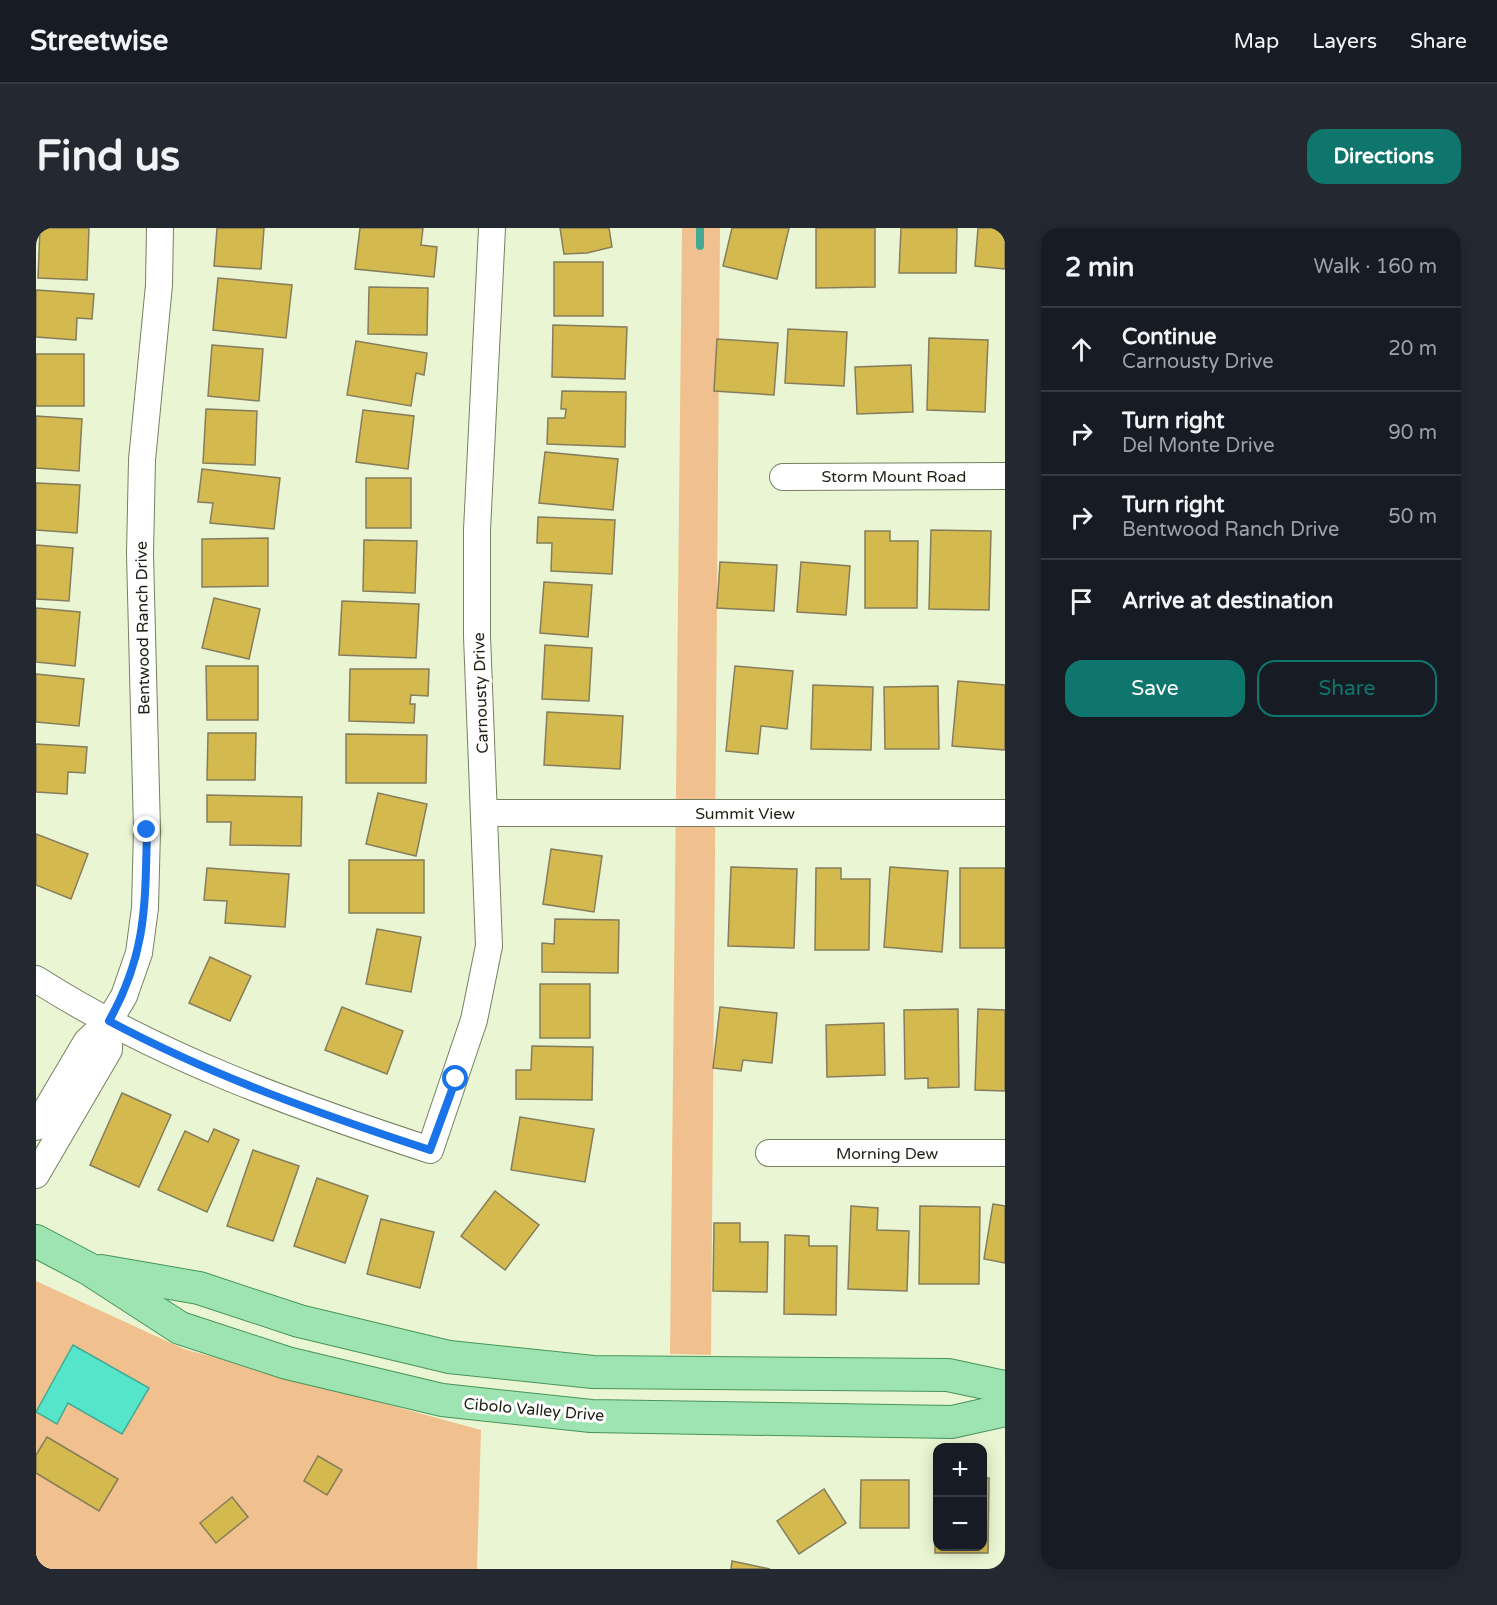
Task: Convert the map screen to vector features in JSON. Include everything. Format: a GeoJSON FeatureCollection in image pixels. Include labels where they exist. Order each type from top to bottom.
{"type":"FeatureCollection","features":[{"type":"Feature","properties":{"kind":"main road","name":"Cibolo Valley Drive"},"geometry":{"type":"LineString","coordinates":[[36,1241],[89,1269],[180,1328],[287,1363],[442,1400],[591,1416],[952,1422],[1005,1410]]}},
{"type":"Feature","properties":{"kind":"main road","name":"Cibolo Valley Drive"},"geometry":{"type":"LineString","coordinates":[[89,1269],[199,1288],[299,1321],[449,1357],[593,1372],[948,1375],[1005,1387]]}},
{"type":"Feature","properties":{"kind":"street","name":"Bentwood Ranch Drive"},"geometry":{"type":"LineString","coordinates":[[36,1127],[87,1041],[109,1021],[124,996],[139,953],[145,908],[147,830],[140,554],[142,460],[159,285],[160,228]]}},
{"type":"Feature","properties":{"kind":"street","name":"Carnousty Drive"},"geometry":{"type":"LineString","coordinates":[[109,1021],[167,1052],[234,1081],[319,1113],[430,1150],[474,1020],[489,946],[486,813],[477,636],[477,530],[492,228]]}},
{"type":"Feature","properties":{"kind":"street","name":"Storm Mount Road"},"geometry":{"type":"LineString","coordinates":[[783,477],[1005,476]]}},
{"type":"Feature","properties":{"kind":"street","name":"Summit View"},"geometry":{"type":"LineString","coordinates":[[486,813],[1005,813]]}},
{"type":"Feature","properties":{"kind":"street"},"geometry":{"type":"LineString","coordinates":[[36,979],[109,1021]]}},
{"type":"Feature","properties":{"kind":"street","name":"Bentwood Ranch Drive"},"geometry":{"type":"LineString","coordinates":[[36,1175],[109,1050],[109,1021]]}},
{"type":"Feature","properties":{"kind":"street","name":"Morning Dew"},"geometry":{"type":"LineString","coordinates":[[769,1153],[1005,1153]]}},
{"type":"Feature","properties":{"kind":"shaded area"},"geometry":{"type":"Polygon","coordinates":[[[682,228],[720,228],[711,1355],[670,1354],[682,228]]]}},
{"type":"Feature","properties":{"kind":"shaded area"},"geometry":{"type":"Polygon","coordinates":[[[36,1281],[184,1349],[481,1430],[477,1569],[36,1569],[36,1281]]]}},
{"type":"Feature","properties":{"kind":"water"},"geometry":{"type":"Polygon","coordinates":[[[73,1345],[149,1388],[122,1434],[68,1403],[57,1424],[36,1412],[73,1345]]]}},
{"type":"Feature","properties":{"kind":"building"},"geometry":{"type":"Polygon","coordinates":[[[40,228],[89,228],[87,280],[38,278],[40,228]]]}},
{"type":"Feature","properties":{"kind":"building"},"geometry":{"type":"Polygon","coordinates":[[[217,228],[264,228],[261,269],[214,266],[217,228]]]}},
{"type":"Feature","properties":{"kind":"building"},"geometry":{"type":"Polygon","coordinates":[[[360,228],[423,228],[421,245],[437,247],[434,277],[355,269],[360,228]]]}},
{"type":"Feature","properties":{"kind":"building"},"geometry":{"type":"Polygon","coordinates":[[[560,228],[609,228],[612,247],[587,253],[564,254],[560,228]]]}},
{"type":"Feature","properties":{"kind":"building"},"geometry":{"type":"Polygon","coordinates":[[[732,228],[789,228],[777,279],[723,266],[732,228]]]}},
{"type":"Feature","properties":{"kind":"building"},"geometry":{"type":"Polygon","coordinates":[[[816,228],[875,228],[875,287],[816,288],[816,228]]]}},
{"type":"Feature","properties":{"kind":"building"},"geometry":{"type":"Polygon","coordinates":[[[901,228],[957,228],[956,273],[899,273],[901,228]]]}},
{"type":"Feature","properties":{"kind":"building"},"geometry":{"type":"Polygon","coordinates":[[[978,228],[1005,228],[1005,269],[975,266],[978,228]]]}},
{"type":"Feature","properties":{"kind":"building"},"geometry":{"type":"Polygon","coordinates":[[[554,262],[603,262],[603,316],[554,316],[554,262]]]}},
{"type":"Feature","properties":{"kind":"building"},"geometry":{"type":"Polygon","coordinates":[[[218,278],[292,285],[286,338],[213,330],[218,278]]]}},
{"type":"Feature","properties":{"kind":"building"},"geometry":{"type":"Polygon","coordinates":[[[369,287],[428,288],[427,335],[368,334],[369,287]]]}},
{"type":"Feature","properties":{"kind":"building"},"geometry":{"type":"Polygon","coordinates":[[[36,290],[94,294],[92,319],[77,318],[76,340],[36,337],[36,290]]]}},
{"type":"Feature","properties":{"kind":"building"},"geometry":{"type":"Polygon","coordinates":[[[553,325],[627,327],[625,379],[552,377],[553,325]]]}},
{"type":"Feature","properties":{"kind":"building"},"geometry":{"type":"Polygon","coordinates":[[[788,329],[847,332],[844,386],[785,383],[788,329]]]}},
{"type":"Feature","properties":{"kind":"building"},"geometry":{"type":"Polygon","coordinates":[[[929,338],[988,340],[985,412],[927,410],[929,338]]]}},
{"type":"Feature","properties":{"kind":"building"},"geometry":{"type":"Polygon","coordinates":[[[717,339],[778,343],[774,395],[714,391],[717,339]]]}},
{"type":"Feature","properties":{"kind":"building"},"geometry":{"type":"Polygon","coordinates":[[[356,341],[427,353],[424,375],[416,373],[411,406],[347,395],[356,341]]]}},
{"type":"Feature","properties":{"kind":"building"},"geometry":{"type":"Polygon","coordinates":[[[212,345],[263,349],[259,401],[208,396],[212,345]]]}},
{"type":"Feature","properties":{"kind":"building"},"geometry":{"type":"Polygon","coordinates":[[[36,354],[84,354],[84,406],[36,406],[36,354]]]}},
{"type":"Feature","properties":{"kind":"building"},"geometry":{"type":"Polygon","coordinates":[[[911,365],[913,412],[857,414],[855,367],[911,365]]]}},
{"type":"Feature","properties":{"kind":"building"},"geometry":{"type":"Polygon","coordinates":[[[562,391],[626,392],[625,447],[547,444],[548,418],[565,418],[566,409],[561,409],[562,391]]]}},
{"type":"Feature","properties":{"kind":"building"},"geometry":{"type":"Polygon","coordinates":[[[206,409],[257,411],[255,465],[203,463],[206,409]]]}},
{"type":"Feature","properties":{"kind":"building"},"geometry":{"type":"Polygon","coordinates":[[[363,410],[414,416],[408,469],[356,462],[363,410]]]}},
{"type":"Feature","properties":{"kind":"building"},"geometry":{"type":"Polygon","coordinates":[[[36,416],[82,419],[79,471],[36,468],[36,416]]]}},
{"type":"Feature","properties":{"kind":"building"},"geometry":{"type":"Polygon","coordinates":[[[545,452],[618,459],[613,510],[539,503],[545,452]]]}},
{"type":"Feature","properties":{"kind":"building"},"geometry":{"type":"Polygon","coordinates":[[[202,469],[280,478],[274,529],[210,523],[213,503],[198,502],[202,469]]]}},
{"type":"Feature","properties":{"kind":"building"},"geometry":{"type":"Polygon","coordinates":[[[366,478],[411,478],[411,528],[366,528],[366,478]]]}},
{"type":"Feature","properties":{"kind":"building"},"geometry":{"type":"Polygon","coordinates":[[[36,483],[80,485],[77,533],[36,530],[36,483]]]}},
{"type":"Feature","properties":{"kind":"building"},"geometry":{"type":"Polygon","coordinates":[[[538,517],[615,520],[612,574],[551,571],[552,543],[537,543],[538,517]]]}},
{"type":"Feature","properties":{"kind":"building"},"geometry":{"type":"Polygon","coordinates":[[[931,530],[991,531],[989,610],[929,609],[931,530]]]}},
{"type":"Feature","properties":{"kind":"building"},"geometry":{"type":"Polygon","coordinates":[[[865,531],[890,531],[890,541],[918,541],[917,608],[865,608],[865,531]]]}},
{"type":"Feature","properties":{"kind":"building"},"geometry":{"type":"Polygon","coordinates":[[[268,538],[268,586],[202,587],[202,539],[268,538]]]}},
{"type":"Feature","properties":{"kind":"building"},"geometry":{"type":"Polygon","coordinates":[[[364,540],[417,541],[415,593],[363,591],[364,540]]]}},
{"type":"Feature","properties":{"kind":"building"},"geometry":{"type":"Polygon","coordinates":[[[36,545],[73,548],[69,601],[36,599],[36,545]]]}},
{"type":"Feature","properties":{"kind":"building"},"geometry":{"type":"Polygon","coordinates":[[[720,562],[777,565],[774,611],[717,608],[720,562]]]}},
{"type":"Feature","properties":{"kind":"building"},"geometry":{"type":"Polygon","coordinates":[[[801,562],[850,566],[846,615],[797,612],[801,562]]]}},
{"type":"Feature","properties":{"kind":"building"},"geometry":{"type":"Polygon","coordinates":[[[544,582],[592,585],[588,637],[540,633],[544,582]]]}},
{"type":"Feature","properties":{"kind":"building"},"geometry":{"type":"Polygon","coordinates":[[[214,598],[260,609],[249,659],[202,648],[214,598]]]}},
{"type":"Feature","properties":{"kind":"building"},"geometry":{"type":"Polygon","coordinates":[[[342,601],[419,604],[416,658],[339,655],[342,601]]]}},
{"type":"Feature","properties":{"kind":"building"},"geometry":{"type":"Polygon","coordinates":[[[36,608],[80,612],[75,666],[36,662],[36,608]]]}},
{"type":"Feature","properties":{"kind":"building"},"geometry":{"type":"Polygon","coordinates":[[[545,645],[592,648],[589,701],[542,699],[545,645]]]}},
{"type":"Feature","properties":{"kind":"building"},"geometry":{"type":"Polygon","coordinates":[[[206,666],[258,666],[258,720],[207,720],[206,666]]]}},
{"type":"Feature","properties":{"kind":"building"},"geometry":{"type":"Polygon","coordinates":[[[735,666],[793,671],[787,729],[761,726],[758,754],[726,751],[735,666]]]}},
{"type":"Feature","properties":{"kind":"building"},"geometry":{"type":"Polygon","coordinates":[[[350,669],[429,669],[428,696],[411,695],[410,704],[415,704],[414,723],[349,721],[350,669]]]}},
{"type":"Feature","properties":{"kind":"building"},"geometry":{"type":"Polygon","coordinates":[[[36,674],[84,679],[79,726],[36,722],[36,674]]]}},
{"type":"Feature","properties":{"kind":"building"},"geometry":{"type":"Polygon","coordinates":[[[958,681],[1005,685],[1005,750],[952,746],[958,681]]]}},
{"type":"Feature","properties":{"kind":"building"},"geometry":{"type":"Polygon","coordinates":[[[813,685],[873,687],[871,750],[811,749],[813,685]]]}},
{"type":"Feature","properties":{"kind":"building"},"geometry":{"type":"Polygon","coordinates":[[[938,686],[939,749],[885,749],[884,687],[938,686]]]}},
{"type":"Feature","properties":{"kind":"building"},"geometry":{"type":"Polygon","coordinates":[[[547,712],[623,716],[620,769],[544,765],[547,712]]]}},
{"type":"Feature","properties":{"kind":"building"},"geometry":{"type":"Polygon","coordinates":[[[208,733],[256,733],[255,780],[207,780],[208,733]]]}},
{"type":"Feature","properties":{"kind":"building"},"geometry":{"type":"Polygon","coordinates":[[[346,734],[427,735],[426,783],[346,783],[346,734]]]}},
{"type":"Feature","properties":{"kind":"building"},"geometry":{"type":"Polygon","coordinates":[[[36,744],[87,747],[85,773],[68,772],[67,794],[36,792],[36,744]]]}},
{"type":"Feature","properties":{"kind":"building"},"geometry":{"type":"Polygon","coordinates":[[[378,793],[427,804],[416,856],[366,844],[378,793]]]}},
{"type":"Feature","properties":{"kind":"building"},"geometry":{"type":"Polygon","coordinates":[[[207,795],[302,797],[301,846],[230,845],[231,822],[207,822],[207,795]]]}},
{"type":"Feature","properties":{"kind":"building"},"geometry":{"type":"Polygon","coordinates":[[[36,834],[88,854],[71,899],[36,885],[36,834]]]}},
{"type":"Feature","properties":{"kind":"building"},"geometry":{"type":"Polygon","coordinates":[[[551,849],[602,856],[594,912],[543,904],[551,849]]]}},
{"type":"Feature","properties":{"kind":"building"},"geometry":{"type":"Polygon","coordinates":[[[349,860],[424,860],[424,913],[349,913],[349,860]]]}},
{"type":"Feature","properties":{"kind":"building"},"geometry":{"type":"Polygon","coordinates":[[[731,867],[797,869],[794,948],[728,946],[731,867]]]}},
{"type":"Feature","properties":{"kind":"building"},"geometry":{"type":"Polygon","coordinates":[[[890,867],[948,871],[942,952],[884,947],[890,867]]]}},
{"type":"Feature","properties":{"kind":"building"},"geometry":{"type":"Polygon","coordinates":[[[207,868],[289,874],[285,927],[225,923],[227,901],[204,900],[207,868]]]}},
{"type":"Feature","properties":{"kind":"building"},"geometry":{"type":"Polygon","coordinates":[[[816,868],[841,868],[841,879],[870,879],[869,950],[815,950],[816,868]]]}},
{"type":"Feature","properties":{"kind":"building"},"geometry":{"type":"Polygon","coordinates":[[[960,868],[1005,868],[1005,948],[960,948],[960,868]]]}},
{"type":"Feature","properties":{"kind":"building"},"geometry":{"type":"Polygon","coordinates":[[[555,919],[619,920],[618,973],[542,972],[542,943],[554,944],[555,919]]]}},
{"type":"Feature","properties":{"kind":"building"},"geometry":{"type":"Polygon","coordinates":[[[377,929],[421,937],[411,992],[366,984],[377,929]]]}},
{"type":"Feature","properties":{"kind":"building"},"geometry":{"type":"Polygon","coordinates":[[[210,957],[251,976],[230,1021],[189,1003],[210,957]]]}},
{"type":"Feature","properties":{"kind":"building"},"geometry":{"type":"Polygon","coordinates":[[[540,984],[590,984],[590,1038],[540,1038],[540,984]]]}},
{"type":"Feature","properties":{"kind":"building"},"geometry":{"type":"Polygon","coordinates":[[[342,1007],[403,1031],[387,1074],[325,1050],[342,1007]]]}},
{"type":"Feature","properties":{"kind":"building"},"geometry":{"type":"Polygon","coordinates":[[[720,1007],[777,1013],[772,1063],[743,1060],[741,1071],[713,1068],[720,1007]]]}},
{"type":"Feature","properties":{"kind":"building"},"geometry":{"type":"Polygon","coordinates":[[[958,1009],[959,1087],[928,1088],[928,1078],[905,1079],[904,1010],[958,1009]]]}},
{"type":"Feature","properties":{"kind":"building"},"geometry":{"type":"Polygon","coordinates":[[[978,1009],[1005,1010],[1005,1091],[975,1090],[978,1009]]]}},
{"type":"Feature","properties":{"kind":"building"},"geometry":{"type":"Polygon","coordinates":[[[884,1023],[885,1075],[827,1077],[826,1025],[884,1023]]]}},
{"type":"Feature","properties":{"kind":"building"},"geometry":{"type":"Polygon","coordinates":[[[532,1046],[593,1047],[592,1100],[516,1099],[516,1070],[531,1070],[532,1046]]]}},
{"type":"Feature","properties":{"kind":"building"},"geometry":{"type":"Polygon","coordinates":[[[122,1093],[171,1115],[139,1187],[90,1165],[122,1093]]]}},
{"type":"Feature","properties":{"kind":"building"},"geometry":{"type":"Polygon","coordinates":[[[520,1117],[594,1129],[585,1182],[511,1170],[520,1117]]]}},
{"type":"Feature","properties":{"kind":"building"},"geometry":{"type":"Polygon","coordinates":[[[214,1129],[239,1140],[207,1212],[158,1190],[185,1131],[208,1142],[214,1129]]]}},
{"type":"Feature","properties":{"kind":"building"},"geometry":{"type":"Polygon","coordinates":[[[253,1150],[299,1166],[273,1241],[227,1226],[253,1150]]]}},
{"type":"Feature","properties":{"kind":"building"},"geometry":{"type":"Polygon","coordinates":[[[317,1178],[368,1196],[345,1263],[294,1246],[317,1178]]]}},
{"type":"Feature","properties":{"kind":"building"},"geometry":{"type":"Polygon","coordinates":[[[495,1191],[539,1225],[505,1270],[461,1236],[495,1191]]]}},
{"type":"Feature","properties":{"kind":"building"},"geometry":{"type":"Polygon","coordinates":[[[993,1204],[1005,1206],[1005,1263],[984,1259],[993,1204]]]}},
{"type":"Feature","properties":{"kind":"building"},"geometry":{"type":"Polygon","coordinates":[[[851,1206],[878,1208],[877,1230],[909,1231],[907,1291],[848,1289],[851,1206]]]}},
{"type":"Feature","properties":{"kind":"building"},"geometry":{"type":"Polygon","coordinates":[[[920,1206],[980,1207],[979,1284],[919,1284],[920,1206]]]}},
{"type":"Feature","properties":{"kind":"building"},"geometry":{"type":"Polygon","coordinates":[[[381,1219],[434,1232],[420,1288],[367,1274],[381,1219]]]}},
{"type":"Feature","properties":{"kind":"building"},"geometry":{"type":"Polygon","coordinates":[[[714,1223],[740,1223],[740,1242],[768,1242],[767,1292],[713,1291],[714,1223]]]}},
{"type":"Feature","properties":{"kind":"building"},"geometry":{"type":"Polygon","coordinates":[[[785,1235],[809,1236],[809,1246],[837,1246],[836,1315],[784,1314],[785,1235]]]}},
{"type":"Feature","properties":{"kind":"building"},"geometry":{"type":"Polygon","coordinates":[[[47,1437],[118,1479],[99,1511],[36,1473],[36,1455],[47,1437]]]}},
{"type":"Feature","properties":{"kind":"building"},"geometry":{"type":"Polygon","coordinates":[[[318,1456],[342,1470],[327,1495],[304,1481],[318,1456]]]}},
{"type":"Feature","properties":{"kind":"building"},"geometry":{"type":"Polygon","coordinates":[[[987,1478],[989,1478],[988,1553],[935,1553],[935,1551],[987,1551],[987,1478]]]}},
{"type":"Feature","properties":{"kind":"building"},"geometry":{"type":"Polygon","coordinates":[[[861,1480],[909,1480],[909,1528],[860,1528],[861,1480]]]}},
{"type":"Feature","properties":{"kind":"building"},"geometry":{"type":"Polygon","coordinates":[[[824,1489],[846,1523],[799,1554],[777,1521],[824,1489]]]}},
{"type":"Feature","properties":{"kind":"building"},"geometry":{"type":"Polygon","coordinates":[[[232,1497],[248,1517],[216,1543],[200,1523],[232,1497]]]}},
{"type":"Feature","properties":{"kind":"building"},"geometry":{"type":"Polygon","coordinates":[[[732,1561],[770,1569],[731,1569],[732,1561]]]}},
{"type":"Feature","properties":{"kind":"waterway"},"geometry":{"type":"LineString","coordinates":[[700,228],[700,246]]}},
{"type":"Feature","properties":{"kind":"route"},"geometry":{"type":"LineString","coordinates":[[147,830],[145,908],[139,953],[124,996],[109,1021],[167,1052],[234,1081],[319,1113],[430,1150],[456,1079]]}}]}
